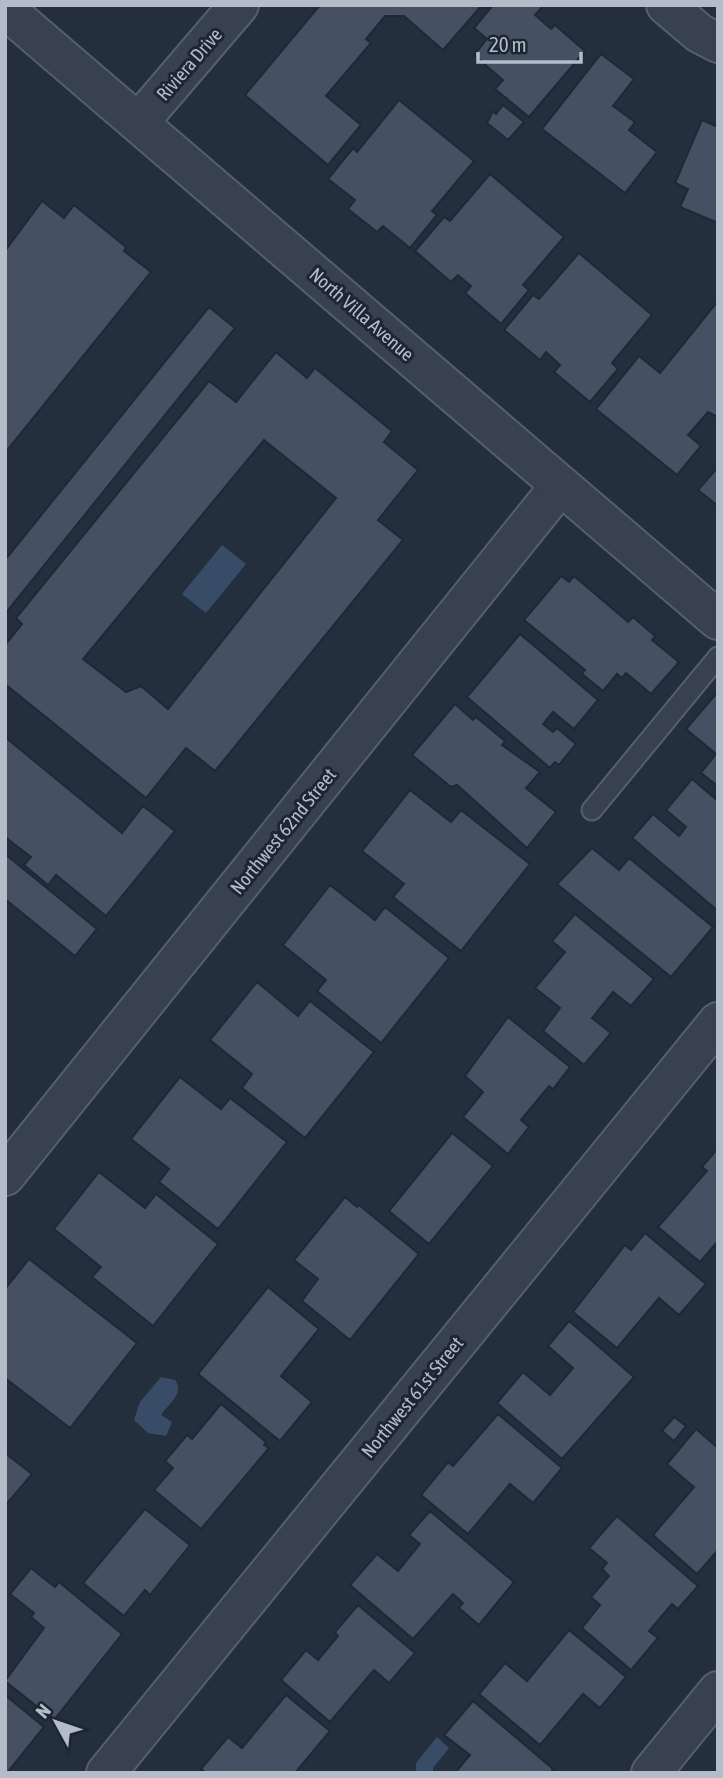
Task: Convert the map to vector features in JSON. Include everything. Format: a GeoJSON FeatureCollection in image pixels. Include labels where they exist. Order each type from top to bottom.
{"type":"FeatureCollection","features":[{"type":"Feature","properties":{"kind":"street","name":"Riviera Drive"},"geometry":{"type":"LineString","coordinates":[[139,122],[239,5]]}},
{"type":"Feature","properties":{"kind":"street"},"geometry":{"type":"LineString","coordinates":[[666,5],[699,33],[718,43]]}},
{"type":"Feature","properties":{"kind":"street","name":"North Villa Avenue"},"geometry":{"type":"LineString","coordinates":[[5,9],[718,620]]}},
{"type":"Feature","properties":{"kind":"street","name":"Northwest 62nd Street"},"geometry":{"type":"LineString","coordinates":[[5,1176],[561,486]]}},
{"type":"Feature","properties":{"kind":"street","name":"Northwest 61st Street"},"geometry":{"type":"LineString","coordinates":[[106,1773],[718,1022]]}},
{"type":"Feature","properties":{"kind":"street"},"geometry":{"type":"LineString","coordinates":[[651,1773],[718,1691]]}},
{"type":"Feature","properties":{"kind":"lane"},"geometry":{"type":"LineString","coordinates":[[592,810],[718,657]]}},
{"type":"Feature","properties":{"kind":"water"},"geometry":{"type":"Polygon","coordinates":[[[222,545],[246,564],[206,613],[182,594],[222,545]]]}},
{"type":"Feature","properties":{"kind":"water"},"geometry":{"type":"Polygon","coordinates":[[[161,1377],[175,1380],[178,1385],[177,1394],[161,1415],[172,1422],[166,1436],[148,1433],[134,1420],[140,1402],[161,1377]]]}},
{"type":"Feature","properties":{"kind":"water"},"geometry":{"type":"Polygon","coordinates":[[[437,1737],[449,1748],[433,1768],[433,1773],[416,1773],[416,1763],[437,1737]]]}},
{"type":"Feature","properties":{"kind":"building"},"geometry":{"type":"Polygon","coordinates":[[[320,5],[482,5],[443,50],[404,16],[385,16],[366,39],[371,43],[326,96],[361,125],[328,165],[245,95],[320,5]]]}},
{"type":"Feature","properties":{"kind":"building"},"geometry":{"type":"Polygon","coordinates":[[[493,5],[544,5],[535,15],[551,29],[555,25],[585,51],[529,117],[495,89],[503,80],[474,55],[487,39],[474,28],[493,5]]]}},
{"type":"Feature","properties":{"kind":"building"},"geometry":{"type":"Polygon","coordinates":[[[601,54],[634,79],[613,106],[635,122],[629,130],[657,152],[625,193],[542,129],[601,54]]]}},
{"type":"Feature","properties":{"kind":"building"},"geometry":{"type":"Polygon","coordinates":[[[399,100],[474,161],[432,211],[437,215],[410,248],[383,226],[377,232],[348,209],[355,200],[328,179],[353,148],[357,152],[399,100]]]}},
{"type":"Feature","properties":{"kind":"building"},"geometry":{"type":"Polygon","coordinates":[[[503,105],[524,122],[508,140],[487,123],[493,111],[496,114],[503,105]]]}},
{"type":"Feature","properties":{"kind":"building"},"geometry":{"type":"Polygon","coordinates":[[[702,120],[718,127],[718,223],[680,207],[688,189],[675,183],[702,120]]]}},
{"type":"Feature","properties":{"kind":"building"},"geometry":{"type":"Polygon","coordinates":[[[490,174],[564,237],[523,285],[529,290],[501,324],[465,293],[471,286],[458,275],[451,282],[415,251],[444,217],[450,221],[490,174]]]}},
{"type":"Feature","properties":{"kind":"building"},"geometry":{"type":"Polygon","coordinates":[[[42,201],[64,218],[74,205],[126,247],[124,251],[151,272],[5,453],[5,251],[42,201]]]}},
{"type":"Feature","properties":{"kind":"building"},"geometry":{"type":"Polygon","coordinates":[[[579,253],[652,315],[612,363],[618,369],[590,402],[554,372],[560,365],[546,352],[540,360],[504,330],[533,295],[539,299],[579,253]]]}},
{"type":"Feature","properties":{"kind":"building"},"geometry":{"type":"Polygon","coordinates":[[[717,302],[718,417],[708,412],[688,435],[701,446],[677,475],[596,409],[639,356],[660,373],[717,302]]]}},
{"type":"Feature","properties":{"kind":"building"},"geometry":{"type":"Polygon","coordinates":[[[209,307],[235,328],[5,614],[5,560],[209,307]]]}},
{"type":"Feature","properties":{"kind":"building"},"geometry":{"type":"Polygon","coordinates":[[[276,352],[307,378],[315,368],[392,431],[384,442],[418,470],[378,520],[403,540],[215,771],[186,748],[146,798],[5,684],[5,645],[22,624],[16,618],[209,381],[236,402],[276,352]],[[264,440],[83,659],[126,692],[141,686],[168,709],[336,498],[264,440]]]}},
{"type":"Feature","properties":{"kind":"building"},"geometry":{"type":"Polygon","coordinates":[[[718,467],[718,506],[698,490],[718,467]]]}},
{"type":"Feature","properties":{"kind":"building"},"geometry":{"type":"Polygon","coordinates":[[[561,576],[569,582],[574,576],[628,622],[633,617],[655,636],[652,640],[679,662],[651,694],[626,673],[622,678],[617,674],[603,691],[582,674],[585,670],[524,620],[561,576]]]}},
{"type":"Feature","properties":{"kind":"building"},"geometry":{"type":"Polygon","coordinates":[[[520,634],[598,700],[574,729],[553,712],[543,724],[553,732],[557,728],[576,744],[559,765],[555,762],[550,768],[467,697],[520,634]]]}},
{"type":"Feature","properties":{"kind":"building"},"geometry":{"type":"Polygon","coordinates":[[[716,694],[718,786],[701,773],[716,754],[686,729],[716,694]]]}},
{"type":"Feature","properties":{"kind":"building"},"geometry":{"type":"Polygon","coordinates":[[[455,704],[473,720],[476,717],[505,741],[502,745],[540,772],[526,788],[556,812],[527,848],[457,785],[451,787],[412,755],[455,704]]]}},
{"type":"Feature","properties":{"kind":"building"},"geometry":{"type":"Polygon","coordinates":[[[5,737],[122,833],[143,806],[175,831],[106,916],[56,875],[48,885],[24,865],[31,857],[5,837],[5,737]]]}},
{"type":"Feature","properties":{"kind":"building"},"geometry":{"type":"Polygon","coordinates":[[[692,779],[718,801],[718,911],[632,838],[653,814],[679,836],[686,827],[666,810],[692,779]]]}},
{"type":"Feature","properties":{"kind":"building"},"geometry":{"type":"Polygon","coordinates":[[[410,790],[451,822],[461,810],[530,864],[461,951],[393,897],[404,884],[362,851],[410,790]]]}},
{"type":"Feature","properties":{"kind":"building"},"geometry":{"type":"Polygon","coordinates":[[[592,848],[619,870],[629,858],[713,927],[671,977],[557,884],[592,848]]]}},
{"type":"Feature","properties":{"kind":"building"},"geometry":{"type":"Polygon","coordinates":[[[5,854],[97,929],[75,956],[5,899],[5,854]]]}},
{"type":"Feature","properties":{"kind":"building"},"geometry":{"type":"Polygon","coordinates":[[[330,885],[375,920],[385,907],[449,958],[381,1043],[317,991],[326,980],[283,945],[330,885]]]}},
{"type":"Feature","properties":{"kind":"building"},"geometry":{"type":"Polygon","coordinates":[[[575,914],[654,979],[631,1006],[613,992],[592,1018],[611,1033],[584,1065],[543,1031],[560,1008],[535,988],[565,952],[552,941],[575,914]]]}},
{"type":"Feature","properties":{"kind":"building"},"geometry":{"type":"Polygon","coordinates":[[[257,982],[298,1016],[310,1001],[374,1052],[305,1138],[242,1088],[252,1074],[210,1040],[257,982]]]}},
{"type":"Feature","properties":{"kind":"building"},"geometry":{"type":"Polygon","coordinates":[[[508,1017],[570,1067],[553,1089],[549,1086],[521,1120],[529,1127],[508,1154],[463,1117],[483,1092],[465,1076],[508,1017]]]}},
{"type":"Feature","properties":{"kind":"building"},"geometry":{"type":"Polygon","coordinates":[[[180,1077],[221,1109],[230,1098],[287,1142],[218,1229],[159,1182],[169,1169],[131,1139],[180,1077]]]}},
{"type":"Feature","properties":{"kind":"building"},"geometry":{"type":"Polygon","coordinates":[[[452,1133],[493,1166],[429,1244],[389,1211],[452,1133]]]}},
{"type":"Feature","properties":{"kind":"building"},"geometry":{"type":"Polygon","coordinates":[[[718,1148],[718,1241],[700,1262],[658,1227],[707,1171],[702,1167],[718,1148]]]}},
{"type":"Feature","properties":{"kind":"building"},"geometry":{"type":"Polygon","coordinates":[[[99,1172],[145,1208],[156,1194],[218,1244],[153,1326],[92,1277],[101,1267],[54,1229],[99,1172]]]}},
{"type":"Feature","properties":{"kind":"building"},"geometry":{"type":"Polygon","coordinates":[[[345,1197],[357,1207],[359,1205],[419,1254],[350,1340],[302,1301],[318,1279],[294,1260],[345,1197]]]}},
{"type":"Feature","properties":{"kind":"building"},"geometry":{"type":"Polygon","coordinates":[[[645,1233],[706,1284],[679,1315],[659,1298],[617,1348],[573,1312],[625,1245],[631,1250],[645,1233]]]}},
{"type":"Feature","properties":{"kind":"building"},"geometry":{"type":"Polygon","coordinates":[[[29,1259],[137,1343],[70,1428],[5,1378],[5,1289],[29,1259]]]}},
{"type":"Feature","properties":{"kind":"building"},"geometry":{"type":"Polygon","coordinates":[[[268,1287],[319,1329],[281,1376],[312,1402],[280,1441],[198,1374],[268,1287]]]}},
{"type":"Feature","properties":{"kind":"building"},"geometry":{"type":"Polygon","coordinates":[[[569,1321],[634,1377],[562,1459],[497,1403],[523,1372],[550,1395],[573,1368],[548,1346],[569,1321]]]}},
{"type":"Feature","properties":{"kind":"building"},"geometry":{"type":"Polygon","coordinates":[[[221,1404],[266,1442],[264,1445],[269,1448],[201,1529],[154,1490],[173,1468],[165,1461],[187,1435],[192,1439],[221,1404]]]}},
{"type":"Feature","properties":{"kind":"building"},"geometry":{"type":"Polygon","coordinates":[[[498,1414],[562,1468],[533,1503],[510,1484],[468,1534],[421,1495],[448,1462],[453,1466],[498,1414]]]}},
{"type":"Feature","properties":{"kind":"building"},"geometry":{"type":"Polygon","coordinates":[[[674,1417],[686,1426],[674,1441],[662,1431],[674,1417]]]}},
{"type":"Feature","properties":{"kind":"building"},"geometry":{"type":"Polygon","coordinates":[[[696,1429],[718,1448],[718,1550],[697,1574],[653,1535],[694,1487],[667,1464],[696,1429]]]}},
{"type":"Feature","properties":{"kind":"building"},"geometry":{"type":"Polygon","coordinates":[[[5,1453],[32,1474],[5,1506],[5,1453]]]}},
{"type":"Feature","properties":{"kind":"building"},"geometry":{"type":"Polygon","coordinates":[[[145,1509],[190,1545],[150,1595],[145,1590],[124,1616],[83,1583],[145,1509]]]}},
{"type":"Feature","properties":{"kind":"building"},"geometry":{"type":"Polygon","coordinates":[[[430,1511],[514,1582],[479,1625],[459,1608],[463,1603],[453,1594],[413,1639],[350,1585],[377,1554],[398,1571],[420,1544],[409,1535],[430,1511]]]}},
{"type":"Feature","properties":{"kind":"building"},"geometry":{"type":"Polygon","coordinates":[[[617,1516],[698,1586],[678,1609],[672,1604],[649,1631],[658,1638],[631,1670],[582,1628],[600,1605],[591,1597],[609,1576],[602,1569],[607,1563],[589,1548],[617,1516]]]}},
{"type":"Feature","properties":{"kind":"building"},"geometry":{"type":"Polygon","coordinates":[[[31,1568],[55,1587],[59,1582],[122,1634],[54,1720],[5,1681],[44,1628],[31,1617],[34,1613],[10,1594],[31,1568]]]}},
{"type":"Feature","properties":{"kind":"building"},"geometry":{"type":"Polygon","coordinates":[[[358,1605],[415,1653],[389,1683],[374,1670],[330,1722],[281,1680],[306,1650],[318,1660],[338,1636],[335,1632],[358,1605]]]}},
{"type":"Feature","properties":{"kind":"building"},"geometry":{"type":"Polygon","coordinates":[[[569,1630],[626,1677],[600,1708],[583,1694],[540,1745],[479,1694],[505,1663],[527,1681],[569,1630]]]}},
{"type":"Feature","properties":{"kind":"building"},"geometry":{"type":"Polygon","coordinates":[[[5,1695],[44,1727],[7,1773],[5,1773],[5,1695]]]}},
{"type":"Feature","properties":{"kind":"building"},"geometry":{"type":"Polygon","coordinates":[[[286,1695],[330,1731],[295,1773],[206,1773],[201,1769],[228,1737],[242,1748],[286,1695]]]}},
{"type":"Feature","properties":{"kind":"building"},"geometry":{"type":"Polygon","coordinates":[[[473,1701],[553,1769],[550,1773],[455,1773],[470,1755],[444,1735],[473,1701]]]}}]}
